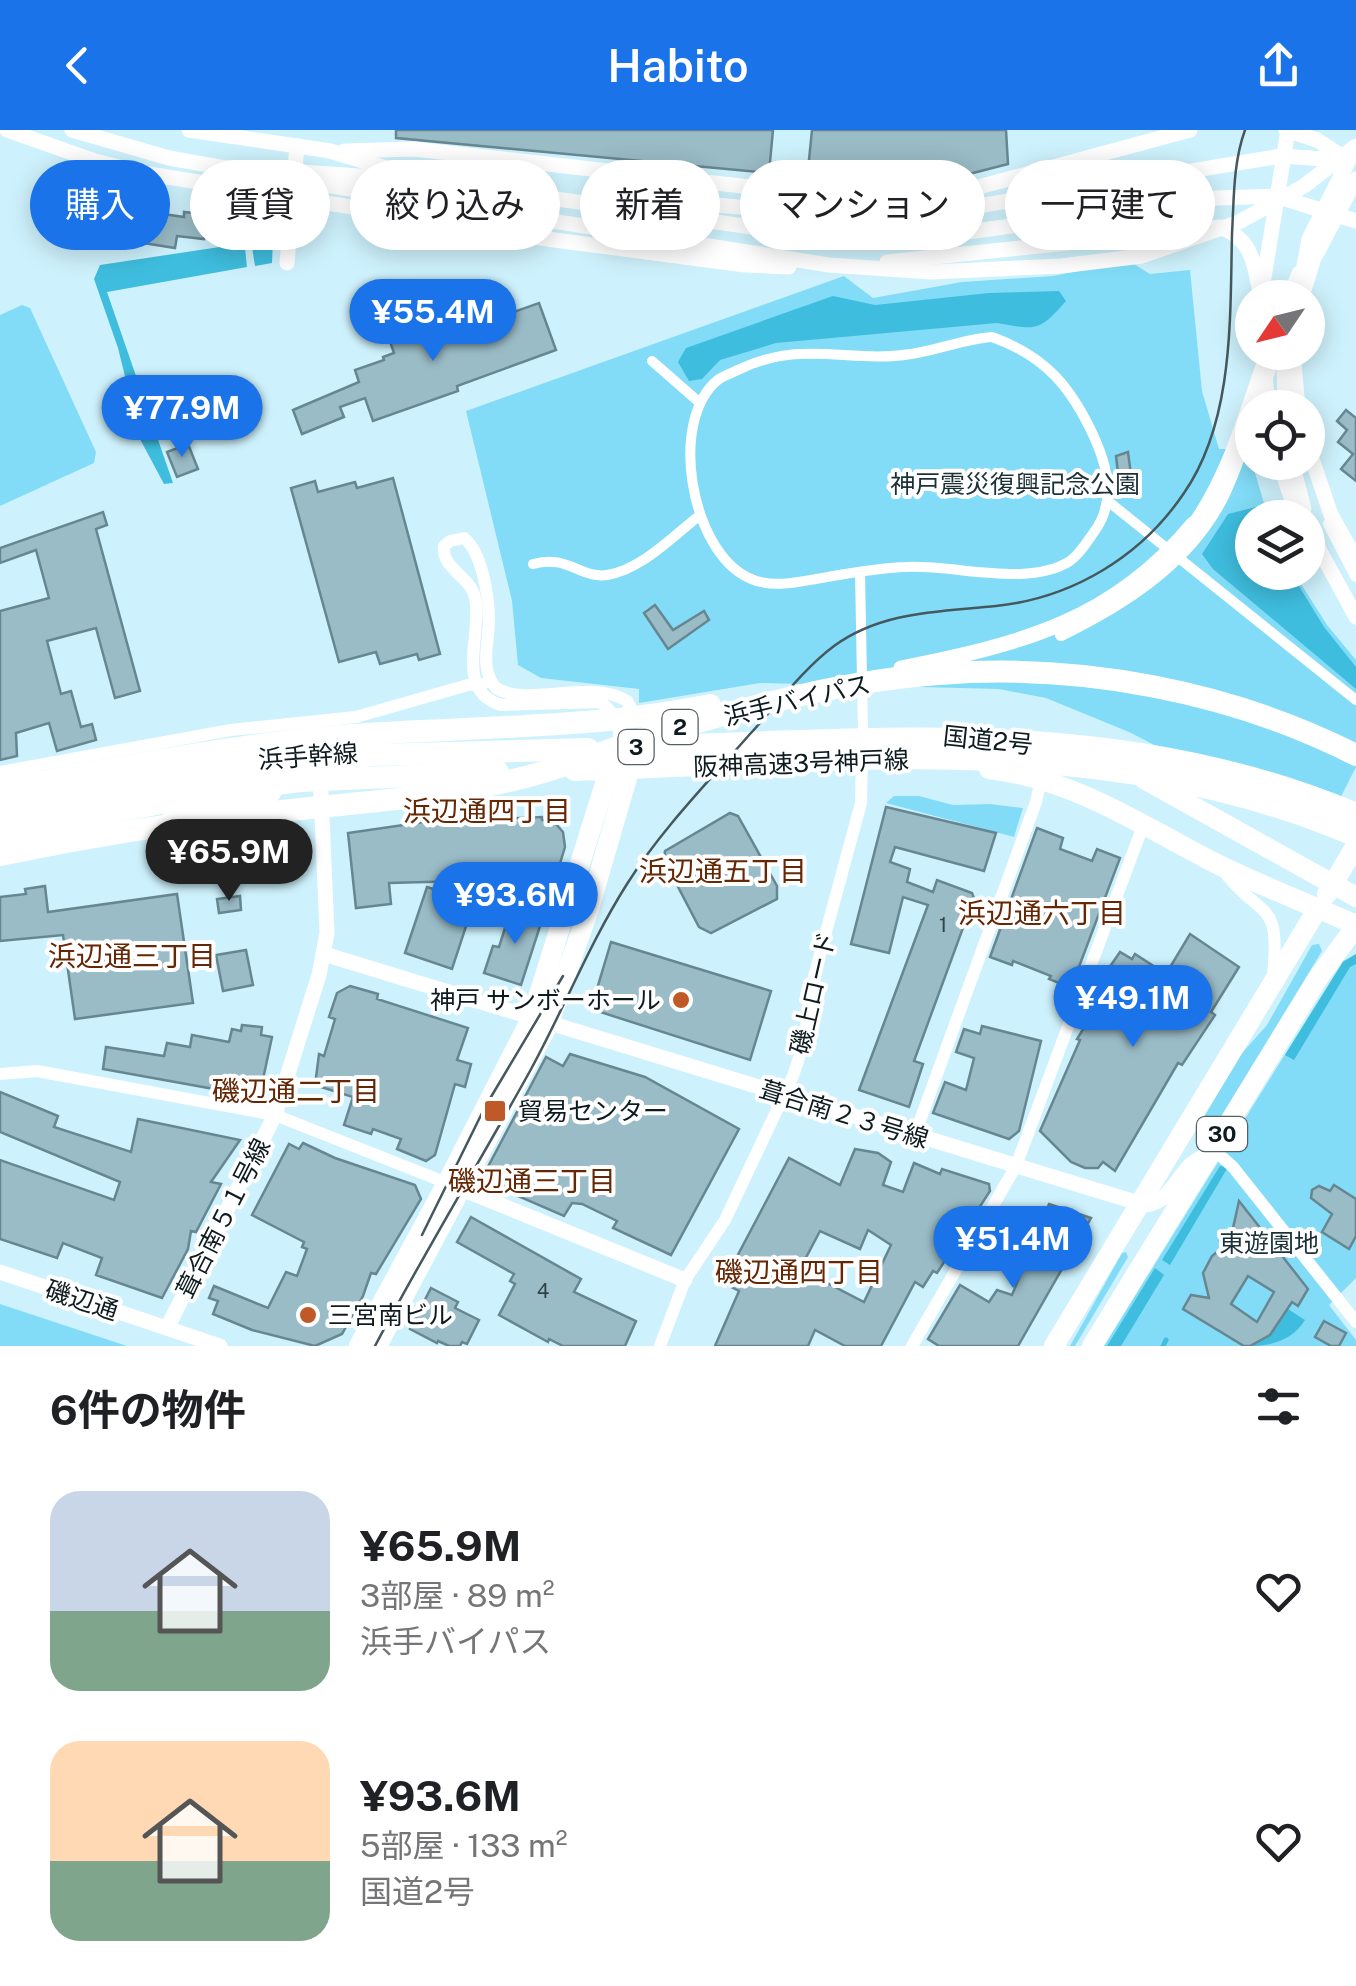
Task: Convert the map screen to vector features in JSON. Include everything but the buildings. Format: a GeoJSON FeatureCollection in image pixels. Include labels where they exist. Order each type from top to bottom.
{"type":"FeatureCollection","features":[{"type":"Feature","properties":{"kind":"highway","name":"浜手バイパス"},"geometry":{"type":"LineString","coordinates":[[0,790],[230,747],[340,736],[640,718],[902,673],[997,664],[1120,674],[1196,689],[1272,711],[1356,748]]}},
{"type":"Feature","properties":{"kind":"highway","name":"浜手バイパス"},"geometry":{"type":"LineString","coordinates":[[0,852],[169,825],[414,798],[503,783],[670,730],[902,673],[997,672],[1119,681],[1194,696],[1269,718],[1356,755]]}},
{"type":"Feature","properties":{"kind":"highway","name":"阪神高速3号神戸線"},"geometry":{"type":"LineString","coordinates":[[0,811],[217,771],[375,754],[934,738],[1029,739],[1126,749],[1272,782],[1356,814]]}},
{"type":"Feature","properties":{"kind":"highway","name":"阪神高速3号神戸線"},"geometry":{"type":"LineString","coordinates":[[0,833],[300,781],[937,758],[1066,763],[1181,780],[1266,802],[1356,836]]}},
{"type":"Feature","properties":{"kind":"highway","name":"3"},"geometry":{"type":"LineString","coordinates":[[1272,782],[1356,799]]}},
{"type":"Feature","properties":{"kind":"main road","name":"国道2号"},"geometry":{"type":"LineString","coordinates":[[628,742],[888,731],[1016,740],[1064,750],[1108,763],[1160,787],[1356,897]]}},
{"type":"Feature","properties":{"kind":"main road","name":"浜手幹線"},"geometry":{"type":"LineString","coordinates":[[0,802],[199,764],[320,754],[628,742]]}},
{"type":"Feature","properties":{"kind":"main road"},"geometry":{"type":"LineString","coordinates":[[377,1346],[540,1020],[628,742]]}},
{"type":"Feature","properties":{"kind":"main road","name":"国道2号"},"geometry":{"type":"LineString","coordinates":[[617,775],[966,766],[1041,779],[1095,799],[1218,864],[1356,925]]}},
{"type":"Feature","properties":{"kind":"main road","name":"浜手幹線"},"geometry":{"type":"LineString","coordinates":[[0,852],[320,783],[617,775]]}},
{"type":"Feature","properties":{"kind":"main road"},"geometry":{"type":"LineString","coordinates":[[1318,908],[1356,845]]}},
{"type":"Feature","properties":{"kind":"main road","name":"30"},"geometry":{"type":"LineString","coordinates":[[1054,1346],[1318,908]]}},
{"type":"Feature","properties":{"kind":"main road","name":"30"},"geometry":{"type":"LineString","coordinates":[[1092,1346],[1318,978],[1356,925]]}},
{"type":"Feature","properties":{"kind":"main road"},"geometry":{"type":"LineString","coordinates":[[1142,1198],[1183,1150],[1198,1145],[1211,1152]]}},
{"type":"Feature","properties":{"kind":"main road"},"geometry":{"type":"LineString","coordinates":[[359,1346],[454,1186]]}},
{"type":"Feature","properties":{"kind":"street"},"geometry":{"type":"LineString","coordinates":[[7,130],[143,173],[547,239],[745,266],[846,265],[1220,227],[1247,243],[1256,280]]}},
{"type":"Feature","properties":{"kind":"street"},"geometry":{"type":"LineString","coordinates":[[72,130],[170,158],[300,181],[830,265],[932,272],[1043,268],[1142,256],[1240,222],[1354,157]]}},
{"type":"Feature","properties":{"kind":"street"},"geometry":{"type":"LineString","coordinates":[[106,130],[172,150],[231,160]]}},
{"type":"Feature","properties":{"kind":"street"},"geometry":{"type":"LineString","coordinates":[[189,130],[273,136],[425,180],[848,241],[916,239],[1218,198],[1276,196],[1356,221]]}},
{"type":"Feature","properties":{"kind":"street"},"geometry":{"type":"LineString","coordinates":[[330,151],[414,148],[884,202],[923,202],[1190,130]]}},
{"type":"Feature","properties":{"kind":"street"},"geometry":{"type":"LineString","coordinates":[[1264,280],[1288,130],[1354,157]]}},
{"type":"Feature","properties":{"kind":"street"},"geometry":{"type":"LineString","coordinates":[[1298,280],[1354,157],[1356,136]]}},
{"type":"Feature","properties":{"kind":"street"},"geometry":{"type":"LineString","coordinates":[[330,177],[880,262],[989,262],[1139,246],[1204,226],[1263,199],[1356,136]]}},
{"type":"Feature","properties":{"kind":"street"},"geometry":{"type":"LineString","coordinates":[[287,264],[297,146]]}},
{"type":"Feature","properties":{"kind":"street"},"geometry":{"type":"LineString","coordinates":[[330,174],[690,202],[842,219],[902,217],[1282,156],[1354,157]]}},
{"type":"Feature","properties":{"kind":"street"},"geometry":{"type":"LineString","coordinates":[[1300,280],[1309,239],[1322,208],[1354,157]]}},
{"type":"Feature","properties":{"kind":"street"},"geometry":{"type":"LineString","coordinates":[[1304,280],[1356,179]]}},
{"type":"Feature","properties":{"kind":"street"},"geometry":{"type":"LineString","coordinates":[[992,336],[1024,348],[1053,372],[1095,440],[1107,472],[1109,502],[1100,525],[1083,548],[1051,569],[1014,574],[907,566],[770,584],[746,578],[726,559],[698,516],[690,447],[692,420],[719,379],[756,362],[822,352],[910,354],[966,338],[992,336]]}},
{"type":"Feature","properties":{"kind":"street"},"geometry":{"type":"LineString","coordinates":[[652,361],[700,403]]}},
{"type":"Feature","properties":{"kind":"street"},"geometry":{"type":"LineString","coordinates":[[902,673],[1006,644],[1083,614],[1144,576],[1210,500],[1225,469],[1259,370]]}},
{"type":"Feature","properties":{"kind":"street"},"geometry":{"type":"LineString","coordinates":[[902,673],[1010,653],[1061,635],[1138,592],[1183,551],[1219,504],[1235,463]]}},
{"type":"Feature","properties":{"kind":"street"},"geometry":{"type":"LineString","coordinates":[[1314,480],[1326,516],[1356,576]]}},
{"type":"Feature","properties":{"kind":"street"},"geometry":{"type":"LineString","coordinates":[[1320,480],[1332,515],[1356,560]]}},
{"type":"Feature","properties":{"kind":"street"},"geometry":{"type":"LineString","coordinates":[[1109,502],[1356,700]]}},
{"type":"Feature","properties":{"kind":"street"},"geometry":{"type":"LineString","coordinates":[[533,564],[548,559],[606,576],[641,560],[698,516]]}},
{"type":"Feature","properties":{"kind":"street"},"geometry":{"type":"LineString","coordinates":[[457,538],[470,542],[477,558],[489,614],[486,672],[494,685],[504,693],[618,695],[634,710],[639,725],[628,742],[611,712],[600,702],[501,705],[491,702],[475,683],[475,596],[468,580],[446,562],[442,552],[450,540],[457,538]]}},
{"type":"Feature","properties":{"kind":"street"},"geometry":{"type":"LineString","coordinates":[[1325,560],[1356,615]]}},
{"type":"Feature","properties":{"kind":"street"},"geometry":{"type":"LineString","coordinates":[[1325,564],[1356,615]]}},
{"type":"Feature","properties":{"kind":"street"},"geometry":{"type":"LineString","coordinates":[[860,572],[862,732]]}},
{"type":"Feature","properties":{"kind":"street"},"geometry":{"type":"LineString","coordinates":[[0,772],[231,730],[356,717],[475,683],[494,685]]}},
{"type":"Feature","properties":{"kind":"street","name":"磯上ロード"},"geometry":{"type":"LineString","coordinates":[[660,1346],[684,1280],[725,1220],[785,1096],[804,1042],[813,980],[861,803],[862,732]]}},
{"type":"Feature","properties":{"kind":"street","name":"葺合南５１号線"},"geometry":{"type":"LineString","coordinates":[[168,1328],[275,1115],[324,954],[327,934],[320,754]]}},
{"type":"Feature","properties":{"kind":"street"},"geometry":{"type":"LineString","coordinates":[[914,1137],[1041,779]]}},
{"type":"Feature","properties":{"kind":"street"},"geometry":{"type":"LineString","coordinates":[[912,1346],[1016,1166],[1144,823]]}},
{"type":"Feature","properties":{"kind":"street"},"geometry":{"type":"LineString","coordinates":[[1218,864],[1237,889],[1269,914],[1276,930],[1273,984]]}},
{"type":"Feature","properties":{"kind":"street","name":"葺合南２３号線"},"geometry":{"type":"LineString","coordinates":[[324,954],[914,1137],[1142,1198]]}},
{"type":"Feature","properties":{"kind":"street"},"geometry":{"type":"LineString","coordinates":[[0,1074],[37,1071],[275,1115],[684,1280]]}},
{"type":"Feature","properties":{"kind":"street"},"geometry":{"type":"LineString","coordinates":[[1211,1152],[1244,1180],[1356,1322]]}},
{"type":"Feature","properties":{"kind":"street","name":"磯辺通"},"geometry":{"type":"LineString","coordinates":[[0,1272],[168,1328],[184,1340],[220,1346]]}},
{"type":"Feature","properties":{"kind":"green space","name":"神戸震災復興記念公園"},"geometry":{"type":"Polygon","coordinates":[[[1129,261],[1150,274],[1190,270],[1202,391],[1219,449],[1235,449],[1235,480],[1257,480],[1263,500],[1235,500],[1235,590],[1305,590],[1356,660],[1356,767],[1323,832],[1129,732],[1046,698],[999,689],[760,683],[639,703],[639,689],[541,678],[518,665],[512,601],[466,411],[844,276],[873,298],[962,282],[1053,276],[1129,261]]]}},
{"type":"Feature","properties":{"kind":"green space"},"geometry":{"type":"Polygon","coordinates":[[[22,305],[30,308],[96,452],[94,463],[0,506],[0,315],[22,305]]]}},
{"type":"Feature","properties":{"kind":"green space"},"geometry":{"type":"Polygon","coordinates":[[[894,796],[919,796],[953,805],[1023,808],[1014,837],[886,803],[894,796]]]}},
{"type":"Feature","properties":{"kind":"green space"},"geometry":{"type":"Polygon","coordinates":[[[1319,944],[1322,951],[1214,1128],[1206,1129],[1200,1123],[1226,1071],[1267,1025],[1312,945],[1319,944]]]}},
{"type":"Feature","properties":{"kind":"green space","name":"東遊園地"},"geometry":{"type":"Polygon","coordinates":[[[1356,954],[1356,1278],[1329,1305],[1356,1340],[1356,1346],[1104,1346],[1343,961],[1356,954]]]}},
{"type":"Feature","properties":{"kind":"green space"},"geometry":{"type":"Polygon","coordinates":[[[1126,1252],[1128,1257],[1075,1346],[1070,1346],[1122,1253],[1126,1252]]]}},
{"type":"Feature","properties":{"kind":"green space"},"geometry":{"type":"Polygon","coordinates":[[[0,1304],[127,1346],[0,1346],[0,1304]]]}},
{"type":"Feature","properties":{"kind":"shaded area"},"geometry":{"type":"Polygon","coordinates":[[[200,250],[245,250],[247,267],[107,292],[173,483],[164,484],[141,441],[118,348],[94,279],[100,265],[200,250]]]}},
{"type":"Feature","properties":{"kind":"shaded area"},"geometry":{"type":"Polygon","coordinates":[[[252,250],[273,250],[272,263],[255,266],[252,250]]]}},
{"type":"Feature","properties":{"kind":"shaded area"},"geometry":{"type":"Polygon","coordinates":[[[1059,291],[1066,301],[1036,326],[997,323],[776,343],[720,360],[702,379],[689,381],[678,362],[686,348],[833,296],[875,305],[989,293],[1059,291]]]}},
{"type":"Feature","properties":{"kind":"shaded area"},"geometry":{"type":"Polygon","coordinates":[[[1235,512],[1235,587],[1202,554],[1228,514],[1235,512]]]}},
{"type":"Feature","properties":{"kind":"shaded area"},"geometry":{"type":"Polygon","coordinates":[[[1238,590],[1301,590],[1356,667],[1356,689],[1238,590]]]}},
{"type":"Feature","properties":{"kind":"shaded area"},"geometry":{"type":"Polygon","coordinates":[[[1356,954],[1356,964],[1350,967],[1294,1060],[1285,1055],[1343,962],[1356,954]]]}},
{"type":"Feature","properties":{"kind":"shaded area"},"geometry":{"type":"Polygon","coordinates":[[[1220,1166],[1228,1167],[1170,1265],[1162,1260],[1220,1166]]]}},
{"type":"Feature","properties":{"kind":"shaded area"},"geometry":{"type":"Polygon","coordinates":[[[1155,1268],[1164,1275],[1121,1346],[1107,1346],[1155,1268]]]}},
{"type":"Feature","properties":{"kind":"shaded area"},"geometry":{"type":"Polygon","coordinates":[[[1288,1309],[1305,1320],[1294,1332],[1273,1343],[1250,1346],[1270,1335],[1288,1309]]]}},
{"type":"Feature","properties":{"kind":"waterway"},"geometry":{"type":"LineString","coordinates":[[1163,1346],[1166,1340]]}},
{"type":"Feature","properties":{"kind":"tram line"},"geometry":{"type":"LineString","coordinates":[[375,1346],[530,1071],[627,884],[670,825],[800,677],[834,646],[872,626],[912,615],[1024,601],[1078,584],[1126,555],[1147,537],[1184,493],[1200,465],[1221,402],[1229,334],[1235,181],[1245,130]]}},
{"type":"Feature","properties":{"kind":"tram line"},"geometry":{"type":"LineString","coordinates":[[422,1235],[485,1107],[563,976]]}},
{"type":"Feature","properties":{"kind":"place","name":"神戸 サンボーホール"},"geometry":{"type":"Point","coordinates":[681,1000]}},
{"type":"Feature","properties":{"kind":"place","name":"貿易センター"},"geometry":{"type":"Point","coordinates":[495,1111]}},
{"type":"Feature","properties":{"kind":"place","name":"三宮南ビル"},"geometry":{"type":"Point","coordinates":[308,1315]}},
{"type":"Feature","properties":{"kind":"district","name":"浜辺通四丁目"},"geometry":{"type":"Point","coordinates":[487,811]}},
{"type":"Feature","properties":{"kind":"district","name":"浜辺通五丁目"},"geometry":{"type":"Point","coordinates":[723,871]}},
{"type":"Feature","properties":{"kind":"district","name":"浜辺通六丁目"},"geometry":{"type":"Point","coordinates":[1042,913]}},
{"type":"Feature","properties":{"kind":"district","name":"浜辺通三丁目"},"geometry":{"type":"Point","coordinates":[132,956]}},
{"type":"Feature","properties":{"kind":"district","name":"磯辺通二丁目"},"geometry":{"type":"Point","coordinates":[296,1091]}},
{"type":"Feature","properties":{"kind":"district","name":"磯辺通三丁目"},"geometry":{"type":"Point","coordinates":[532,1181]}},
{"type":"Feature","properties":{"kind":"district","name":"磯辺通四丁目"},"geometry":{"type":"Point","coordinates":[799,1272]}}]}
